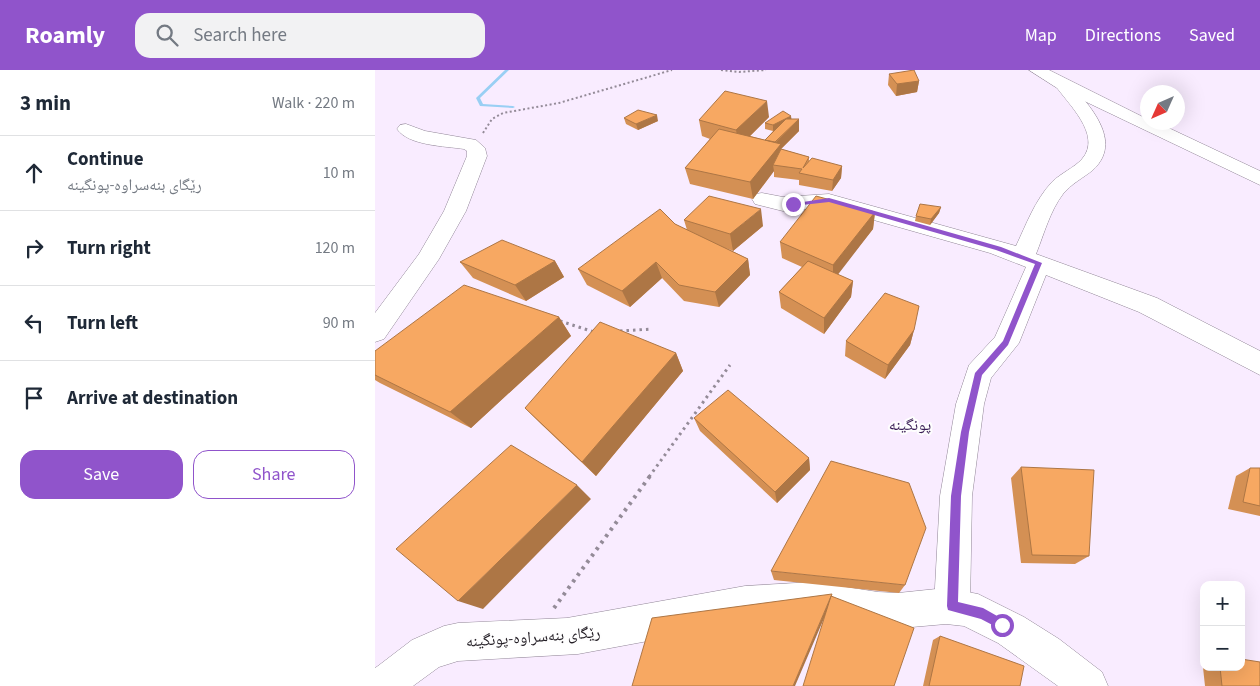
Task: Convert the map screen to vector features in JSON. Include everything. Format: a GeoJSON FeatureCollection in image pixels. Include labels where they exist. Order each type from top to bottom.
{"type":"FeatureCollection","features":[{"type":"Feature","properties":{"kind":"street"},"geometry":{"type":"LineString","coordinates":[[1037,70],[1063,85],[1260,179]]}},
{"type":"Feature","properties":{"kind":"street"},"geometry":{"type":"LineString","coordinates":[[952,606],[956,496],[970,404],[979,373],[1006,343],[1054,192],[1067,178],[1090,162],[1097,150],[1097,137],[1086,110],[1063,85]]}},
{"type":"Feature","properties":{"kind":"street"},"geometry":{"type":"LineString","coordinates":[[375,332],[428,259],[455,211],[477,156],[476,148],[465,143],[420,136],[406,129]]}},
{"type":"Feature","properties":{"kind":"street"},"geometry":{"type":"LineString","coordinates":[[762,199],[783,204],[829,200],[1031,260],[1148,305],[1260,364]]}},
{"type":"Feature","properties":{"kind":"street","name":"رێگای بنەسراوە-پونگینە"},"geometry":{"type":"LineString","coordinates":[[384,686],[417,660],[453,642],[604,632],[732,606],[782,601],[824,601],[894,611],[952,606],[983,614],[1057,661],[1087,686]]}},
{"type":"Feature","properties":{"kind":"path"},"geometry":{"type":"LineString","coordinates":[[476,148],[488,123],[499,114],[559,103],[672,70]]}},
{"type":"Feature","properties":{"kind":"path"},"geometry":{"type":"LineString","coordinates":[[721,70],[747,72],[766,70]]}},
{"type":"Feature","properties":{"kind":"path"},"geometry":{"type":"LineString","coordinates":[[557,320],[591,333],[600,332]]}},
{"type":"Feature","properties":{"kind":"path"},"geometry":{"type":"LineString","coordinates":[[617,331],[652,329]]}},
{"type":"Feature","properties":{"kind":"path"},"geometry":{"type":"LineString","coordinates":[[531,638],[730,365]]}},
{"type":"Feature","properties":{"kind":"building"},"geometry":{"type":"Polygon","coordinates":[[[914,70],[919,81],[897,84],[889,74],[914,70]]]}},
{"type":"Feature","properties":{"kind":"building"},"geometry":{"type":"Polygon","coordinates":[[[725,91],[767,101],[736,130],[699,120],[725,91]]]}},
{"type":"Feature","properties":{"kind":"building"},"geometry":{"type":"Polygon","coordinates":[[[638,110],[657,115],[636,124],[624,118],[638,110]]]}},
{"type":"Feature","properties":{"kind":"building"},"geometry":{"type":"Polygon","coordinates":[[[783,111],[791,116],[773,125],[765,123],[783,111]]]}},
{"type":"Feature","properties":{"kind":"building"},"geometry":{"type":"Polygon","coordinates":[[[786,119],[799,119],[775,142],[765,140],[786,119]]]}},
{"type":"Feature","properties":{"kind":"building"},"geometry":{"type":"Polygon","coordinates":[[[719,129],[781,144],[750,182],[685,168],[719,129]]]}},
{"type":"Feature","properties":{"kind":"building"},"geometry":{"type":"Polygon","coordinates":[[[781,149],[809,157],[803,168],[812,158],[842,166],[833,180],[799,173],[802,169],[773,165],[781,149]]]}},
{"type":"Feature","properties":{"kind":"building"},"geometry":{"type":"Polygon","coordinates":[[[709,196],[761,209],[730,234],[684,220],[709,196]]]}},
{"type":"Feature","properties":{"kind":"building"},"geometry":{"type":"Polygon","coordinates":[[[816,196],[875,212],[833,265],[780,242],[816,196]]]}},
{"type":"Feature","properties":{"kind":"building"},"geometry":{"type":"Polygon","coordinates":[[[920,204],[941,207],[931,219],[916,216],[920,204]]]}},
{"type":"Feature","properties":{"kind":"building"},"geometry":{"type":"Polygon","coordinates":[[[660,209],[675,224],[748,259],[715,292],[679,285],[656,262],[622,291],[578,269],[660,209]]]}},
{"type":"Feature","properties":{"kind":"building"},"geometry":{"type":"Polygon","coordinates":[[[502,240],[555,261],[515,285],[460,262],[502,240]]]}},
{"type":"Feature","properties":{"kind":"building"},"geometry":{"type":"Polygon","coordinates":[[[808,261],[853,281],[824,318],[779,292],[808,261]]]}},
{"type":"Feature","properties":{"kind":"building"},"geometry":{"type":"Polygon","coordinates":[[[464,285],[559,317],[450,412],[375,375],[375,351],[464,285]]]}},
{"type":"Feature","properties":{"kind":"building"},"geometry":{"type":"Polygon","coordinates":[[[885,293],[919,306],[914,330],[888,365],[846,341],[885,293]]]}},
{"type":"Feature","properties":{"kind":"building"},"geometry":{"type":"Polygon","coordinates":[[[600,322],[676,353],[582,462],[525,408],[600,322]]]}},
{"type":"Feature","properties":{"kind":"building"},"geometry":{"type":"Polygon","coordinates":[[[728,390],[809,458],[775,492],[694,418],[728,390]]]}},
{"type":"Feature","properties":{"kind":"building"},"geometry":{"type":"Polygon","coordinates":[[[511,445],[577,485],[458,601],[396,549],[511,445]]]}},
{"type":"Feature","properties":{"kind":"building"},"geometry":{"type":"Polygon","coordinates":[[[831,461],[909,483],[926,528],[905,585],[771,571],[831,461]]]}},
{"type":"Feature","properties":{"kind":"building"},"geometry":{"type":"Polygon","coordinates":[[[1021,467],[1094,470],[1089,556],[1032,555],[1021,467]]]}},
{"type":"Feature","properties":{"kind":"building"},"geometry":{"type":"Polygon","coordinates":[[[1250,468],[1260,468],[1260,506],[1243,502],[1250,468]]]}},
{"type":"Feature","properties":{"kind":"building"},"geometry":{"type":"Polygon","coordinates":[[[832,594],[793,686],[632,686],[652,618],[832,594]]]}},
{"type":"Feature","properties":{"kind":"building"},"geometry":{"type":"Polygon","coordinates":[[[831,596],[914,628],[894,686],[803,686],[831,596]]]}},
{"type":"Feature","properties":{"kind":"building"},"geometry":{"type":"Polygon","coordinates":[[[940,636],[1024,666],[1020,686],[929,686],[940,636]]]}},
{"type":"Feature","properties":{"kind":"building"},"geometry":{"type":"Polygon","coordinates":[[[1245,660],[1260,662],[1260,686],[1222,686],[1220,671],[1245,671],[1245,660]]]}},
{"type":"Feature","properties":{"kind":"waterway"},"geometry":{"type":"LineString","coordinates":[[507,70],[478,98],[482,105],[513,107]]}},
{"type":"Feature","properties":{"kind":"district","name":"پونگینە"},"geometry":{"type":"Point","coordinates":[910,424]}},
{"type":"Feature","properties":{"kind":"route"},"geometry":{"type":"LineString","coordinates":[[793,204],[829,200],[998,248],[1039,263],[1006,343],[979,373],[970,404],[956,496],[953,534],[952,606],[962,607],[983,614],[1002,625]]}}]}
